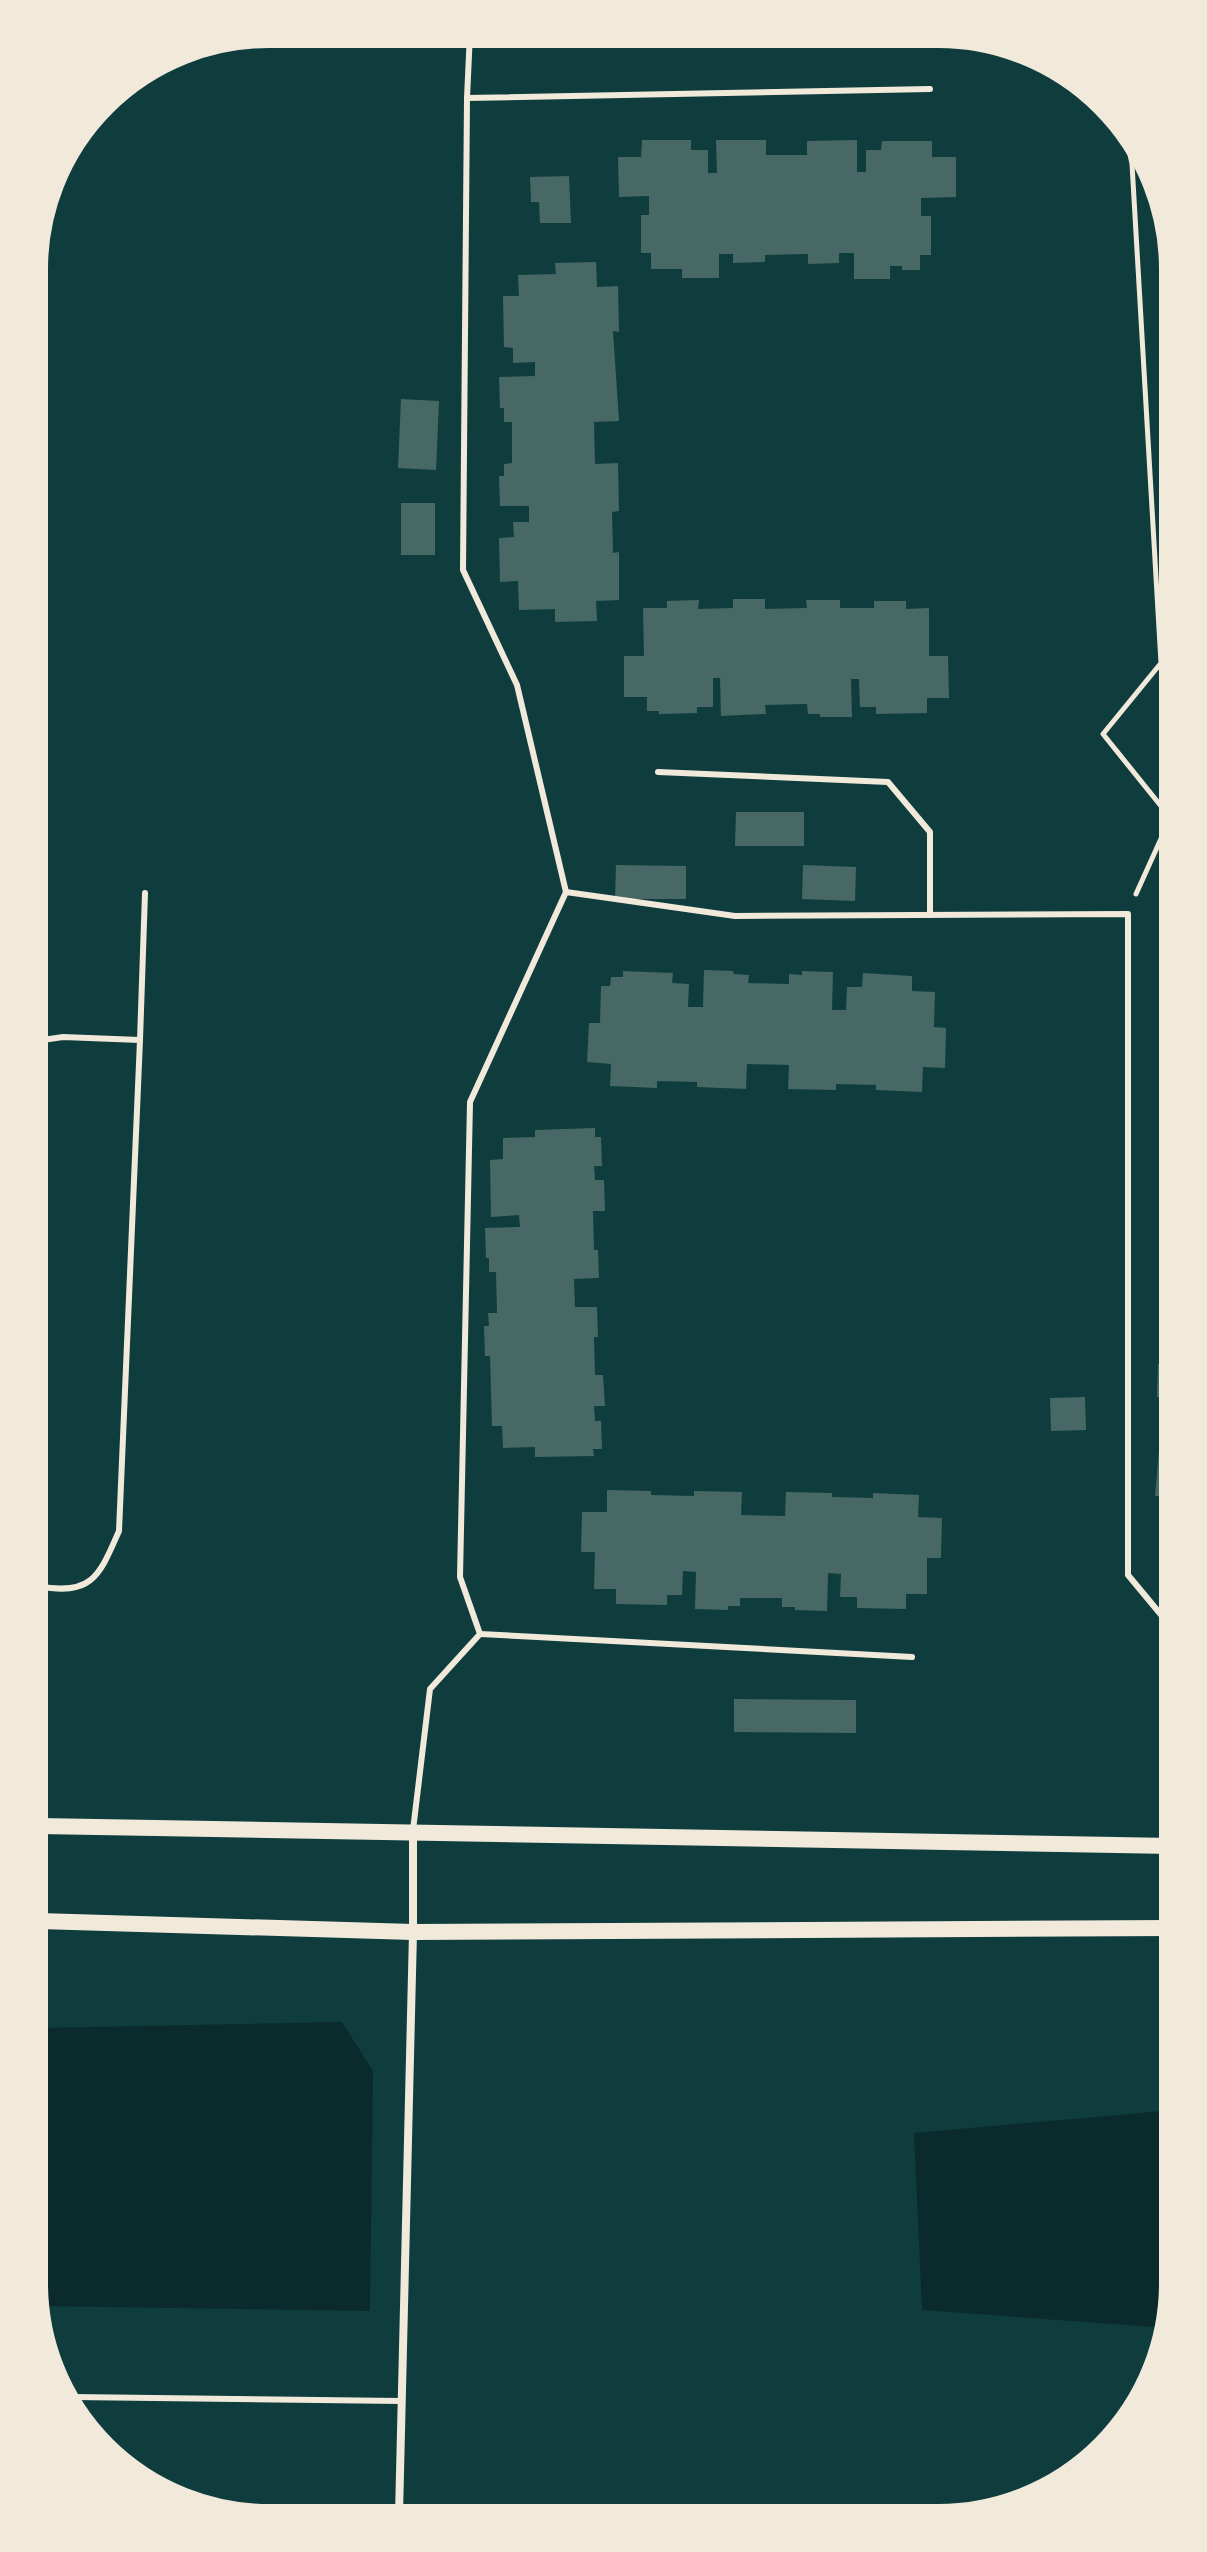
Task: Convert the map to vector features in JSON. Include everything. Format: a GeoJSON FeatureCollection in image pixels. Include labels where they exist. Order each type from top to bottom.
{"type":"FeatureCollection","features":[{"type":"Feature","properties":{"kind":"main road"},"geometry":{"type":"LineString","coordinates":[[46,1826],[1161,1846]]}},
{"type":"Feature","properties":{"kind":"main road"},"geometry":{"type":"LineString","coordinates":[[46,1921],[413,1932],[1161,1928]]}},
{"type":"Feature","properties":{"kind":"street"},"geometry":{"type":"LineString","coordinates":[[399,2506],[413,1834]]}},
{"type":"Feature","properties":{"kind":"lane"},"geometry":{"type":"LineString","coordinates":[[469,46],[463,570],[517,685],[566,892],[470,1102],[460,1577],[480,1634]]}},
{"type":"Feature","properties":{"kind":"lane"},"geometry":{"type":"LineString","coordinates":[[467,98],[930,89]]}},
{"type":"Feature","properties":{"kind":"lane"},"geometry":{"type":"LineString","coordinates":[[658,772],[888,782],[930,832],[930,915]]}},
{"type":"Feature","properties":{"kind":"lane"},"geometry":{"type":"LineString","coordinates":[[566,892],[735,916],[1128,914],[1128,1575],[1161,1615]]}},
{"type":"Feature","properties":{"kind":"lane"},"geometry":{"type":"LineString","coordinates":[[46,1588],[58,1590],[82,1586],[100,1572],[119,1531],[145,893]]}},
{"type":"Feature","properties":{"kind":"lane"},"geometry":{"type":"LineString","coordinates":[[46,1040],[63,1037],[140,1040]]}},
{"type":"Feature","properties":{"kind":"lane"},"geometry":{"type":"LineString","coordinates":[[480,1634],[912,1657]]}},
{"type":"Feature","properties":{"kind":"lane"},"geometry":{"type":"LineString","coordinates":[[413,1834],[430,1689],[480,1634]]}},
{"type":"Feature","properties":{"kind":"lane"},"geometry":{"type":"LineString","coordinates":[[78,2397],[401,2401]]}},
{"type":"Feature","properties":{"kind":"path"},"geometry":{"type":"LineString","coordinates":[[1131,158],[1161,663],[1103,734],[1161,809]]}},
{"type":"Feature","properties":{"kind":"path"},"geometry":{"type":"LineString","coordinates":[[1128,914],[1161,838]]}},
{"type":"Feature","properties":{"kind":"water"},"geometry":{"type":"Polygon","coordinates":[[[342,2022],[373,2071],[370,2311],[48,2306],[46,2028],[342,2022]]]}},
{"type":"Feature","properties":{"kind":"water"},"geometry":{"type":"Polygon","coordinates":[[[1161,2111],[1161,2298],[1157,2327],[922,2310],[914,2133],[1161,2111]]]}},
{"type":"Feature","properties":{"kind":"building"},"geometry":{"type":"Polygon","coordinates":[[[642,140],[691,140],[691,150],[708,150],[708,173],[717,173],[716,140],[766,140],[766,155],[807,155],[807,141],[857,140],[857,172],[866,172],[866,150],[881,150],[882,141],[932,141],[932,157],[956,157],[956,197],[921,198],[921,216],[931,216],[931,255],[920,255],[920,270],[890,266],[890,279],[854,279],[854,253],[839,253],[839,263],[808,264],[808,254],[765,255],[765,262],[733,263],[733,254],[719,254],[719,278],[682,278],[682,269],[651,269],[651,253],[641,253],[641,215],[649,215],[649,196],[619,197],[618,157],[641,157],[642,140]]]}},
{"type":"Feature","properties":{"kind":"building"},"geometry":{"type":"Polygon","coordinates":[[[569,176],[571,223],[540,223],[539,202],[531,202],[530,177],[569,176]]]}},
{"type":"Feature","properties":{"kind":"building"},"geometry":{"type":"Polygon","coordinates":[[[596,262],[597,287],[618,286],[619,332],[613,331],[619,421],[594,422],[595,464],[618,463],[619,511],[612,512],[613,553],[619,552],[619,600],[596,601],[597,621],[555,622],[555,609],[519,610],[518,581],[500,582],[499,538],[514,537],[513,522],[529,522],[529,506],[500,506],[499,476],[504,476],[504,464],[512,463],[512,422],[504,422],[504,408],[500,408],[499,377],[535,376],[535,362],[513,363],[513,348],[504,347],[503,296],[519,296],[518,275],[556,274],[555,263],[596,262]]]}},
{"type":"Feature","properties":{"kind":"building"},"geometry":{"type":"Polygon","coordinates":[[[401,399],[439,401],[436,470],[398,468],[401,399]]]}},
{"type":"Feature","properties":{"kind":"building"},"geometry":{"type":"Polygon","coordinates":[[[401,503],[435,503],[435,555],[401,555],[401,503]]]}},
{"type":"Feature","properties":{"kind":"building"},"geometry":{"type":"Polygon","coordinates":[[[733,599],[765,599],[765,609],[807,608],[806,600],[840,600],[840,608],[874,608],[874,601],[906,601],[906,609],[929,608],[929,656],[948,656],[949,698],[927,698],[927,713],[876,714],[876,707],[860,707],[859,679],[851,679],[852,717],[820,717],[820,714],[808,714],[807,704],[765,705],[766,714],[721,716],[720,678],[713,678],[713,707],[697,707],[697,713],[659,714],[659,711],[647,711],[647,697],[624,697],[624,656],[644,656],[643,608],[667,608],[667,601],[699,600],[698,609],[733,608],[733,599]]]}},
{"type":"Feature","properties":{"kind":"building"},"geometry":{"type":"Polygon","coordinates":[[[736,812],[804,812],[804,846],[735,846],[736,812]]]}},
{"type":"Feature","properties":{"kind":"building"},"geometry":{"type":"Polygon","coordinates":[[[616,865],[686,866],[686,899],[615,899],[616,865]]]}},
{"type":"Feature","properties":{"kind":"building"},"geometry":{"type":"Polygon","coordinates":[[[803,865],[856,867],[855,901],[802,899],[803,865]]]}},
{"type":"Feature","properties":{"kind":"building"},"geometry":{"type":"Polygon","coordinates":[[[704,970],[749,975],[748,983],[789,984],[789,974],[802,975],[802,971],[833,972],[832,1010],[846,1010],[847,987],[862,987],[863,973],[912,976],[912,991],[935,992],[934,1027],[946,1028],[945,1068],[923,1067],[922,1092],[876,1090],[876,1085],[836,1084],[836,1090],[788,1089],[789,1065],[747,1064],[746,1089],[697,1087],[697,1082],[657,1081],[657,1088],[610,1086],[611,1064],[587,1062],[589,1023],[600,1023],[601,986],[610,986],[611,977],[623,977],[623,971],[673,973],[672,983],[689,984],[688,1007],[703,1007],[704,970]]]}},
{"type":"Feature","properties":{"kind":"building"},"geometry":{"type":"Polygon","coordinates":[[[595,1128],[595,1137],[601,1137],[602,1166],[594,1166],[595,1180],[604,1180],[605,1211],[593,1211],[594,1250],[598,1250],[599,1278],[574,1279],[575,1307],[597,1307],[595,1375],[603,1375],[605,1406],[594,1406],[595,1421],[601,1421],[602,1449],[593,1449],[594,1456],[535,1457],[535,1447],[503,1448],[502,1426],[492,1426],[490,1356],[485,1356],[484,1326],[489,1326],[488,1313],[497,1313],[496,1272],[489,1272],[485,1228],[520,1227],[519,1215],[491,1217],[490,1160],[503,1159],[503,1138],[535,1137],[535,1130],[595,1128]]]}},
{"type":"Feature","properties":{"kind":"building"},"geometry":{"type":"Polygon","coordinates":[[[1158,1364],[1161,1364],[1161,1397],[1157,1397],[1158,1364]]]}},
{"type":"Feature","properties":{"kind":"building"},"geometry":{"type":"Polygon","coordinates":[[[1085,1397],[1086,1430],[1051,1431],[1050,1398],[1085,1397]]]}},
{"type":"Feature","properties":{"kind":"building"},"geometry":{"type":"Polygon","coordinates":[[[1159,1451],[1161,1496],[1155,1496],[1159,1451]]]}},
{"type":"Feature","properties":{"kind":"building"},"geometry":{"type":"Polygon","coordinates":[[[607,1490],[694,1496],[694,1491],[742,1492],[741,1515],[785,1516],[786,1492],[873,1498],[873,1493],[919,1495],[918,1517],[942,1518],[941,1558],[927,1558],[927,1594],[906,1594],[906,1609],[857,1608],[857,1597],[840,1597],[841,1574],[828,1573],[827,1611],[782,1607],[782,1598],[740,1598],[740,1606],[728,1606],[728,1610],[695,1609],[696,1572],[683,1571],[682,1595],[667,1595],[667,1605],[616,1604],[616,1589],[594,1589],[595,1552],[581,1552],[582,1512],[607,1512],[607,1490]]]}},
{"type":"Feature","properties":{"kind":"building"},"geometry":{"type":"Polygon","coordinates":[[[1159,1498],[1161,1563],[1159,1563],[1159,1498]]]}},
{"type":"Feature","properties":{"kind":"building"},"geometry":{"type":"Polygon","coordinates":[[[734,1699],[856,1700],[856,1733],[734,1732],[734,1699]]]}}]}
